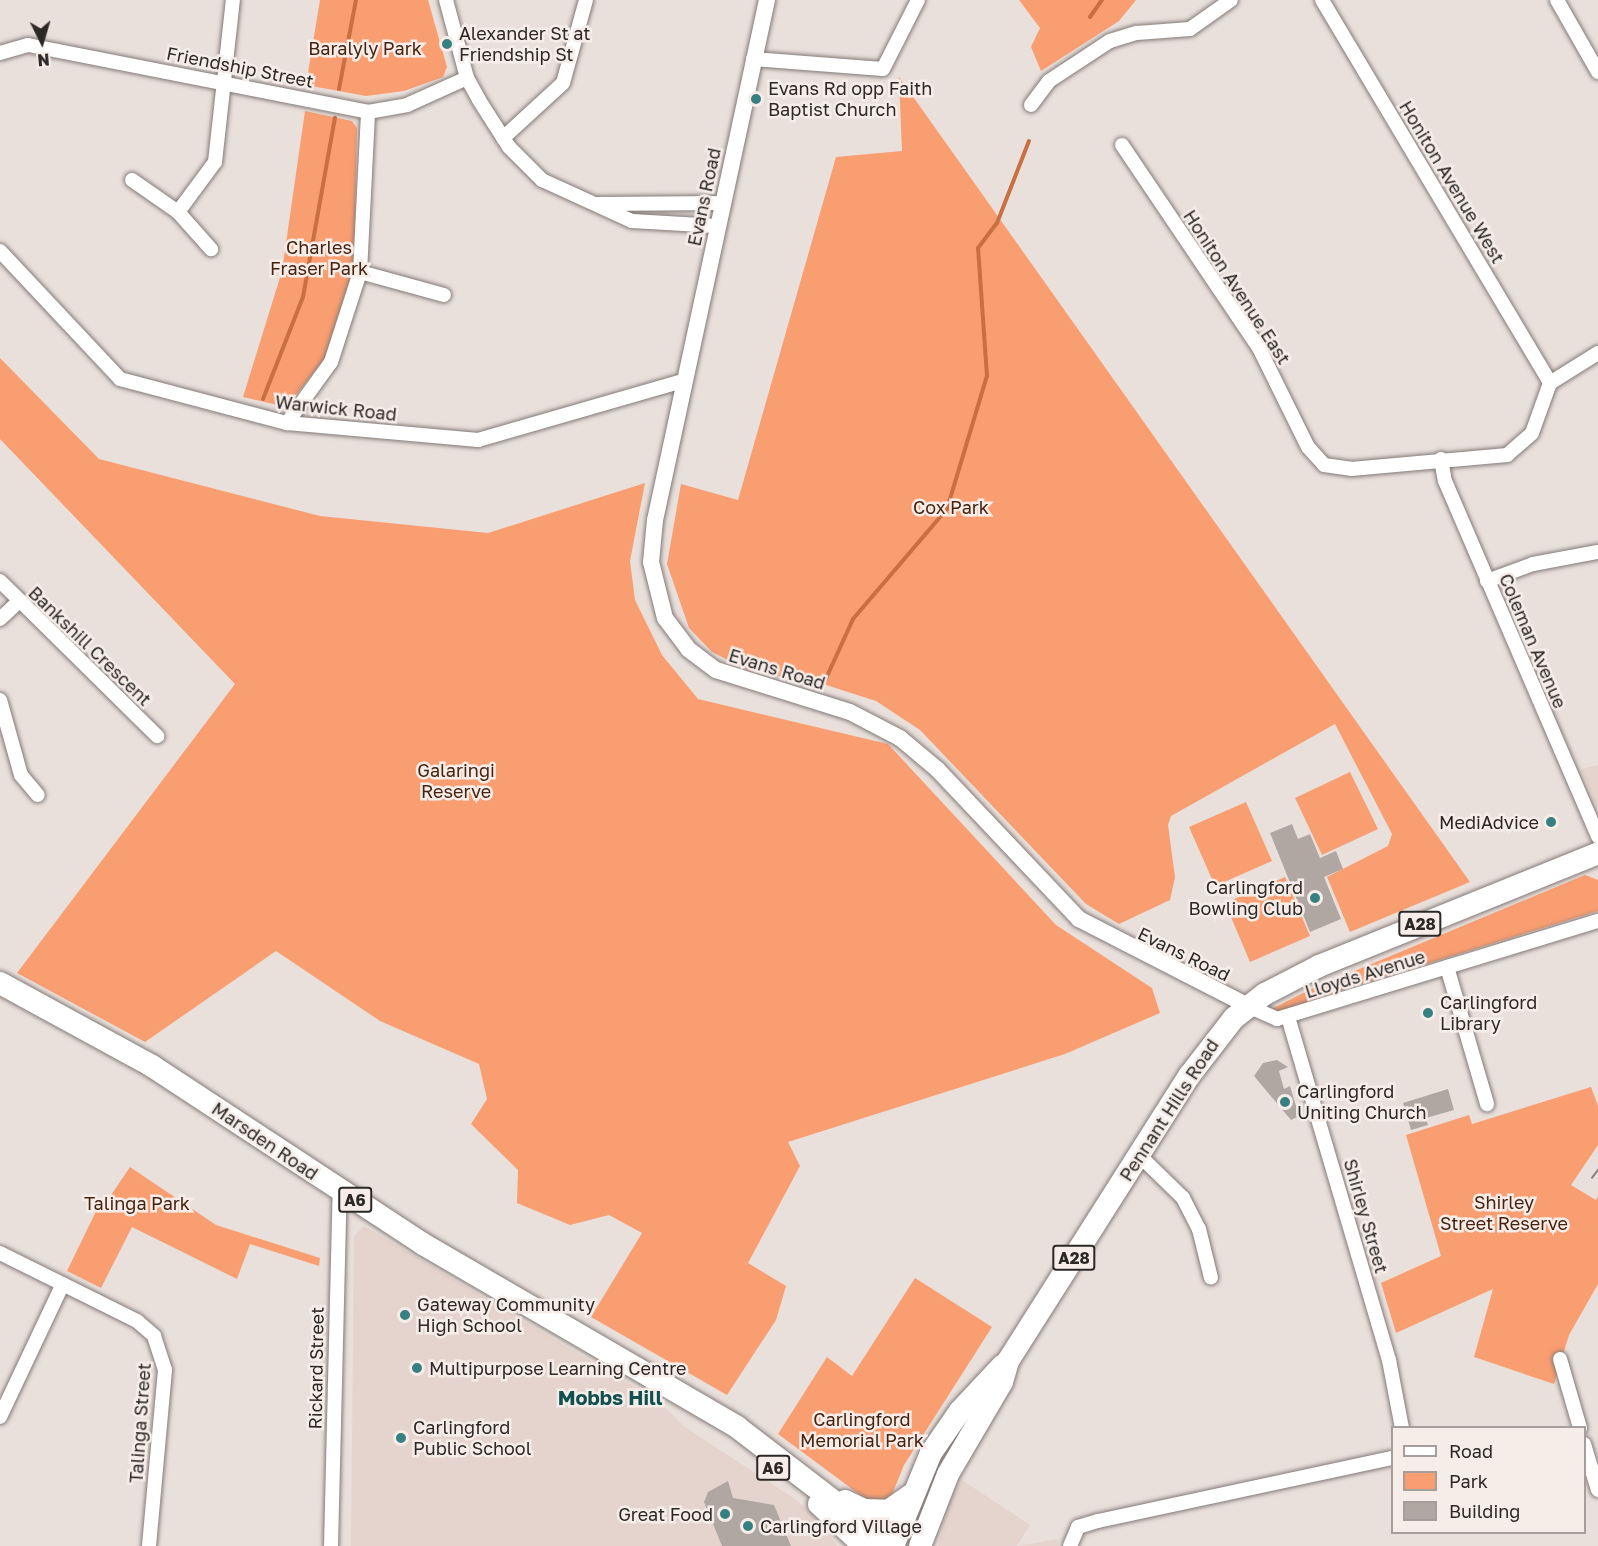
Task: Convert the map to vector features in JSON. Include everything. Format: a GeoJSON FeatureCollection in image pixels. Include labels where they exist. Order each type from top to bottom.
{"type":"FeatureCollection","features":[{"type":"Feature","properties":{"kind":"highway","name":"Pennant Hills Road"},"geometry":{"type":"LineString","coordinates":[[893,1546],[911,1495],[931,1453],[960,1411],[1008,1361],[1204,1054],[1248,1006],[1290,980],[1361,947],[1598,852]]}},
{"type":"Feature","properties":{"kind":"highway","name":"Marsden Road"},"geometry":{"type":"LineString","coordinates":[[0,983],[152,1066],[340,1191],[712,1415],[737,1427],[893,1546]]}},
{"type":"Feature","properties":{"kind":"highway","name":"Pennant Hills Road"},"geometry":{"type":"LineString","coordinates":[[920,1546],[956,1458],[1002,1382],[1008,1361]]}},
{"type":"Feature","properties":{"kind":"highway","name":"Marsden Road"},"geometry":{"type":"LineString","coordinates":[[712,1415],[729,1434],[864,1546]]}},
{"type":"Feature","properties":{"kind":"highway"},"geometry":{"type":"LineString","coordinates":[[908,1546],[930,1487],[956,1458]]}},
{"type":"Feature","properties":{"kind":"highway"},"geometry":{"type":"LineString","coordinates":[[824,1494],[877,1512],[896,1509],[911,1495]]}},
{"type":"Feature","properties":{"kind":"highway","name":"A6"},"geometry":{"type":"LineString","coordinates":[[834,1520],[847,1546]]}},
{"type":"Feature","properties":{"kind":"street"},"geometry":{"type":"LineString","coordinates":[[178,212],[215,162],[227,81],[233,0]]}},
{"type":"Feature","properties":{"kind":"street"},"geometry":{"type":"LineString","coordinates":[[446,0],[467,78],[503,138],[542,180],[586,203],[632,221],[718,226]]}},
{"type":"Feature","properties":{"kind":"street"},"geometry":{"type":"LineString","coordinates":[[503,138],[563,84],[586,0]]}},
{"type":"Feature","properties":{"kind":"street","name":"Evans Road"},"geometry":{"type":"LineString","coordinates":[[767,0],[683,381],[651,562],[665,618],[688,649],[732,678],[850,712],[900,738],[938,770],[1079,919],[1248,1006]]}},
{"type":"Feature","properties":{"kind":"street"},"geometry":{"type":"LineString","coordinates":[[753,58],[883,69],[918,0]]}},
{"type":"Feature","properties":{"kind":"street"},"geometry":{"type":"LineString","coordinates":[[1031,105],[1049,81],[1110,41],[1137,33],[1190,29],[1231,0]]}},
{"type":"Feature","properties":{"kind":"street","name":"Honiton Avenue West"},"geometry":{"type":"LineString","coordinates":[[1322,0],[1550,383]]}},
{"type":"Feature","properties":{"kind":"street"},"geometry":{"type":"LineString","coordinates":[[1557,0],[1598,72]]}},
{"type":"Feature","properties":{"kind":"street","name":"Friendship Street"},"geometry":{"type":"LineString","coordinates":[[0,52],[28,45],[227,81],[368,112],[407,105],[467,78]]}},
{"type":"Feature","properties":{"kind":"street"},"geometry":{"type":"LineString","coordinates":[[286,423],[331,362],[360,272],[368,112]]}},
{"type":"Feature","properties":{"kind":"street","name":"Honiton Avenue East"},"geometry":{"type":"LineString","coordinates":[[1122,145],[1259,348],[1313,456],[1341,469],[1441,459],[1499,457],[1521,447],[1532,433],[1550,383]]}},
{"type":"Feature","properties":{"kind":"street"},"geometry":{"type":"LineString","coordinates":[[132,180],[178,212],[211,249]]}},
{"type":"Feature","properties":{"kind":"street"},"geometry":{"type":"LineString","coordinates":[[586,203],[644,207],[723,203]]}},
{"type":"Feature","properties":{"kind":"street","name":"Warwick Road"},"geometry":{"type":"LineString","coordinates":[[0,251],[120,379],[286,423],[478,440],[683,381]]}},
{"type":"Feature","properties":{"kind":"street"},"geometry":{"type":"LineString","coordinates":[[360,272],[444,295]]}},
{"type":"Feature","properties":{"kind":"street"},"geometry":{"type":"LineString","coordinates":[[1550,383],[1598,353]]}},
{"type":"Feature","properties":{"kind":"street","name":"Coleman Avenue"},"geometry":{"type":"LineString","coordinates":[[1441,459],[1445,481],[1598,836]]}},
{"type":"Feature","properties":{"kind":"street"},"geometry":{"type":"LineString","coordinates":[[1487,581],[1533,564],[1598,552]]}},
{"type":"Feature","properties":{"kind":"street","name":"Bankshill Crescent"},"geometry":{"type":"LineString","coordinates":[[0,581],[18,602],[157,736]]}},
{"type":"Feature","properties":{"kind":"street"},"geometry":{"type":"LineString","coordinates":[[0,619],[18,602]]}},
{"type":"Feature","properties":{"kind":"street"},"geometry":{"type":"LineString","coordinates":[[0,700],[21,776],[38,795]]}},
{"type":"Feature","properties":{"kind":"street","name":"Lloyds Avenue"},"geometry":{"type":"LineString","coordinates":[[1248,1006],[1271,1019],[1288,1017],[1598,921]]}},
{"type":"Feature","properties":{"kind":"street"},"geometry":{"type":"LineString","coordinates":[[1447,967],[1486,1104]]}},
{"type":"Feature","properties":{"kind":"street","name":"Shirley Street"},"geometry":{"type":"LineString","coordinates":[[1288,1017],[1389,1360],[1402,1426]]}},
{"type":"Feature","properties":{"kind":"street"},"geometry":{"type":"LineString","coordinates":[[1139,1155],[1183,1198],[1199,1229],[1211,1278]]}},
{"type":"Feature","properties":{"kind":"street","name":"Rickard Street"},"geometry":{"type":"LineString","coordinates":[[332,1546],[340,1191]]}},
{"type":"Feature","properties":{"kind":"street","name":"Talinga Street"},"geometry":{"type":"LineString","coordinates":[[0,1253],[146,1326],[163,1358],[149,1546]]}},
{"type":"Feature","properties":{"kind":"street"},"geometry":{"type":"LineString","coordinates":[[0,1417],[63,1284]]}},
{"type":"Feature","properties":{"kind":"street"},"geometry":{"type":"LineString","coordinates":[[1560,1359],[1579,1426]]}},
{"type":"Feature","properties":{"kind":"street"},"geometry":{"type":"LineString","coordinates":[[1586,1451],[1598,1490]]}},
{"type":"Feature","properties":{"kind":"street"},"geometry":{"type":"LineString","coordinates":[[1070,1546],[1077,1527],[1098,1521],[1391,1458]]}},
{"type":"Feature","properties":{"kind":"shaded area"},"geometry":{"type":"Polygon","coordinates":[[[1598,765],[1598,809],[1581,769],[1598,765]]]}},
{"type":"Feature","properties":{"kind":"shaded area"},"geometry":{"type":"Polygon","coordinates":[[[364,1226],[658,1401],[685,1427],[795,1499],[817,1518],[837,1546],[351,1546],[354,1236],[364,1226]]]}},
{"type":"Feature","properties":{"kind":"shaded area"},"geometry":{"type":"Polygon","coordinates":[[[962,1480],[1030,1525],[1017,1546],[938,1546],[948,1505],[962,1480]]]}},
{"type":"Feature","properties":{"kind":"shaded area"},"geometry":{"type":"Polygon","coordinates":[[[1057,1539],[1058,1546],[1017,1546],[1057,1539]]]}},
{"type":"Feature","properties":{"kind":"green space","name":"Baralyly Park"},"geometry":{"type":"Polygon","coordinates":[[[320,0],[428,0],[447,67],[443,77],[404,91],[366,96],[306,85],[320,0]]]}},
{"type":"Feature","properties":{"kind":"green space"},"geometry":{"type":"Polygon","coordinates":[[[1019,0],[1136,0],[1119,21],[1041,71],[1031,47],[1040,28],[1019,0]]]}},
{"type":"Feature","properties":{"kind":"green space","name":"Cox Park"},"geometry":{"type":"Polygon","coordinates":[[[899,77],[1470,882],[1350,932],[1327,877],[1388,846],[1392,834],[1335,724],[1171,816],[1168,825],[1175,877],[1170,900],[1119,924],[1086,904],[920,730],[876,701],[823,684],[750,671],[712,652],[689,628],[667,564],[681,484],[738,500],[836,157],[902,151],[899,77]]]}},
{"type":"Feature","properties":{"kind":"green space","name":"Charles Fraser Park"},"geometry":{"type":"Polygon","coordinates":[[[305,111],[352,121],[357,128],[354,266],[325,359],[286,407],[243,397],[282,271],[305,111]]]}},
{"type":"Feature","properties":{"kind":"green space","name":"Galaringi Reserve"},"geometry":{"type":"Polygon","coordinates":[[[0,358],[99,459],[320,516],[488,533],[645,483],[630,561],[635,600],[662,655],[698,699],[888,744],[1056,925],[1152,988],[1160,1013],[1065,1054],[788,1142],[800,1166],[748,1263],[786,1286],[776,1320],[727,1395],[591,1317],[642,1233],[609,1215],[570,1225],[517,1203],[518,1170],[471,1124],[487,1099],[479,1064],[380,1021],[276,951],[145,1042],[17,973],[235,684],[0,439],[0,358]]]}},
{"type":"Feature","properties":{"kind":"green space"},"geometry":{"type":"Polygon","coordinates":[[[1350,772],[1378,829],[1322,855],[1295,798],[1350,772]]]}},
{"type":"Feature","properties":{"kind":"green space"},"geometry":{"type":"Polygon","coordinates":[[[1246,802],[1272,861],[1215,886],[1189,827],[1246,802]]]}},
{"type":"Feature","properties":{"kind":"green space"},"geometry":{"type":"Polygon","coordinates":[[[1585,875],[1598,880],[1598,911],[1329,994],[1281,1014],[1270,1010],[1309,990],[1585,875]]]}},
{"type":"Feature","properties":{"kind":"green space"},"geometry":{"type":"Polygon","coordinates":[[[1285,877],[1310,936],[1250,962],[1225,903],[1285,877]]]}},
{"type":"Feature","properties":{"kind":"green space","name":"Shirley Street Reserve"},"geometry":{"type":"Polygon","coordinates":[[[1591,1087],[1598,1106],[1598,1145],[1571,1185],[1596,1200],[1598,1196],[1598,1284],[1569,1335],[1554,1384],[1474,1357],[1493,1289],[1396,1333],[1381,1283],[1441,1256],[1406,1135],[1469,1115],[1472,1124],[1591,1087]]]}},
{"type":"Feature","properties":{"kind":"green space","name":"Talinga Park"},"geometry":{"type":"Polygon","coordinates":[[[130,1167],[216,1225],[320,1258],[319,1266],[250,1244],[237,1279],[132,1227],[101,1288],[67,1271],[102,1199],[107,1201],[130,1167]]]}},
{"type":"Feature","properties":{"kind":"green space","name":"Carlingford Memorial Park"},"geometry":{"type":"Polygon","coordinates":[[[915,1278],[992,1327],[904,1465],[887,1501],[867,1500],[778,1434],[827,1357],[852,1376],[915,1278]]]}},
{"type":"Feature","properties":{"kind":"building","name":"Carlingford Bowling Club"},"geometry":{"type":"Polygon","coordinates":[[[1292,824],[1298,839],[1310,834],[1320,858],[1336,851],[1343,869],[1324,877],[1341,919],[1310,932],[1270,833],[1292,824]]]}},
{"type":"Feature","properties":{"kind":"building","name":"Carlingford Uniting Church"},"geometry":{"type":"Polygon","coordinates":[[[1277,1060],[1288,1067],[1279,1071],[1284,1089],[1290,1086],[1299,1116],[1291,1120],[1254,1076],[1263,1063],[1277,1060]]]}},
{"type":"Feature","properties":{"kind":"building"},"geometry":{"type":"Polygon","coordinates":[[[1448,1089],[1454,1110],[1426,1118],[1428,1125],[1411,1130],[1403,1103],[1448,1089]]]}},
{"type":"Feature","properties":{"kind":"building","name":"Carlingford Village"},"geometry":{"type":"Polygon","coordinates":[[[728,1481],[733,1498],[774,1505],[791,1546],[722,1546],[704,1502],[708,1492],[728,1481]]]}},
{"type":"Feature","properties":{"kind":"waterway"},"geometry":{"type":"LineString","coordinates":[[339,89],[356,0]]}},
{"type":"Feature","properties":{"kind":"waterway"},"geometry":{"type":"LineString","coordinates":[[1090,17],[1102,0]]}},
{"type":"Feature","properties":{"kind":"waterway"},"geometry":{"type":"LineString","coordinates":[[263,399],[303,297],[335,118]]}},
{"type":"Feature","properties":{"kind":"waterway"},"geometry":{"type":"LineString","coordinates":[[824,683],[853,619],[947,509],[987,376],[978,248],[997,223],[1029,141]]}},
{"type":"Feature","properties":{"kind":"tram line"},"geometry":{"type":"LineString","coordinates":[[1592,1178],[1598,1170]]}},
{"type":"Feature","properties":{"kind":"place","name":"Alexander St at Friendship St"},"geometry":{"type":"Point","coordinates":[447,44]}},
{"type":"Feature","properties":{"kind":"place","name":"Evans Rd opp Faith Baptist Church"},"geometry":{"type":"Point","coordinates":[756,99]}},
{"type":"Feature","properties":{"kind":"place","name":"MediAdvice"},"geometry":{"type":"Point","coordinates":[1551,822]}},
{"type":"Feature","properties":{"kind":"place","name":"Carlingford Bowling Club"},"geometry":{"type":"Point","coordinates":[1315,898]}},
{"type":"Feature","properties":{"kind":"place","name":"Carlingford Library"},"geometry":{"type":"Point","coordinates":[1428,1013]}},
{"type":"Feature","properties":{"kind":"place","name":"Carlingford Uniting Church"},"geometry":{"type":"Point","coordinates":[1285,1102]}},
{"type":"Feature","properties":{"kind":"place","name":"Gateway Community High School"},"geometry":{"type":"Point","coordinates":[405,1315]}},
{"type":"Feature","properties":{"kind":"place","name":"Multipurpose Learning Centre"},"geometry":{"type":"Point","coordinates":[417,1368]}},
{"type":"Feature","properties":{"kind":"place","name":"Carlingford Public School"},"geometry":{"type":"Point","coordinates":[401,1438]}},
{"type":"Feature","properties":{"kind":"place","name":"Great Food"},"geometry":{"type":"Point","coordinates":[725,1514]}},
{"type":"Feature","properties":{"kind":"place","name":"Carlingford Village"},"geometry":{"type":"Point","coordinates":[748,1526]}},
{"type":"Feature","properties":{"kind":"district","name":"Mobbs Hill"},"geometry":{"type":"Point","coordinates":[610,1397]}}]}
